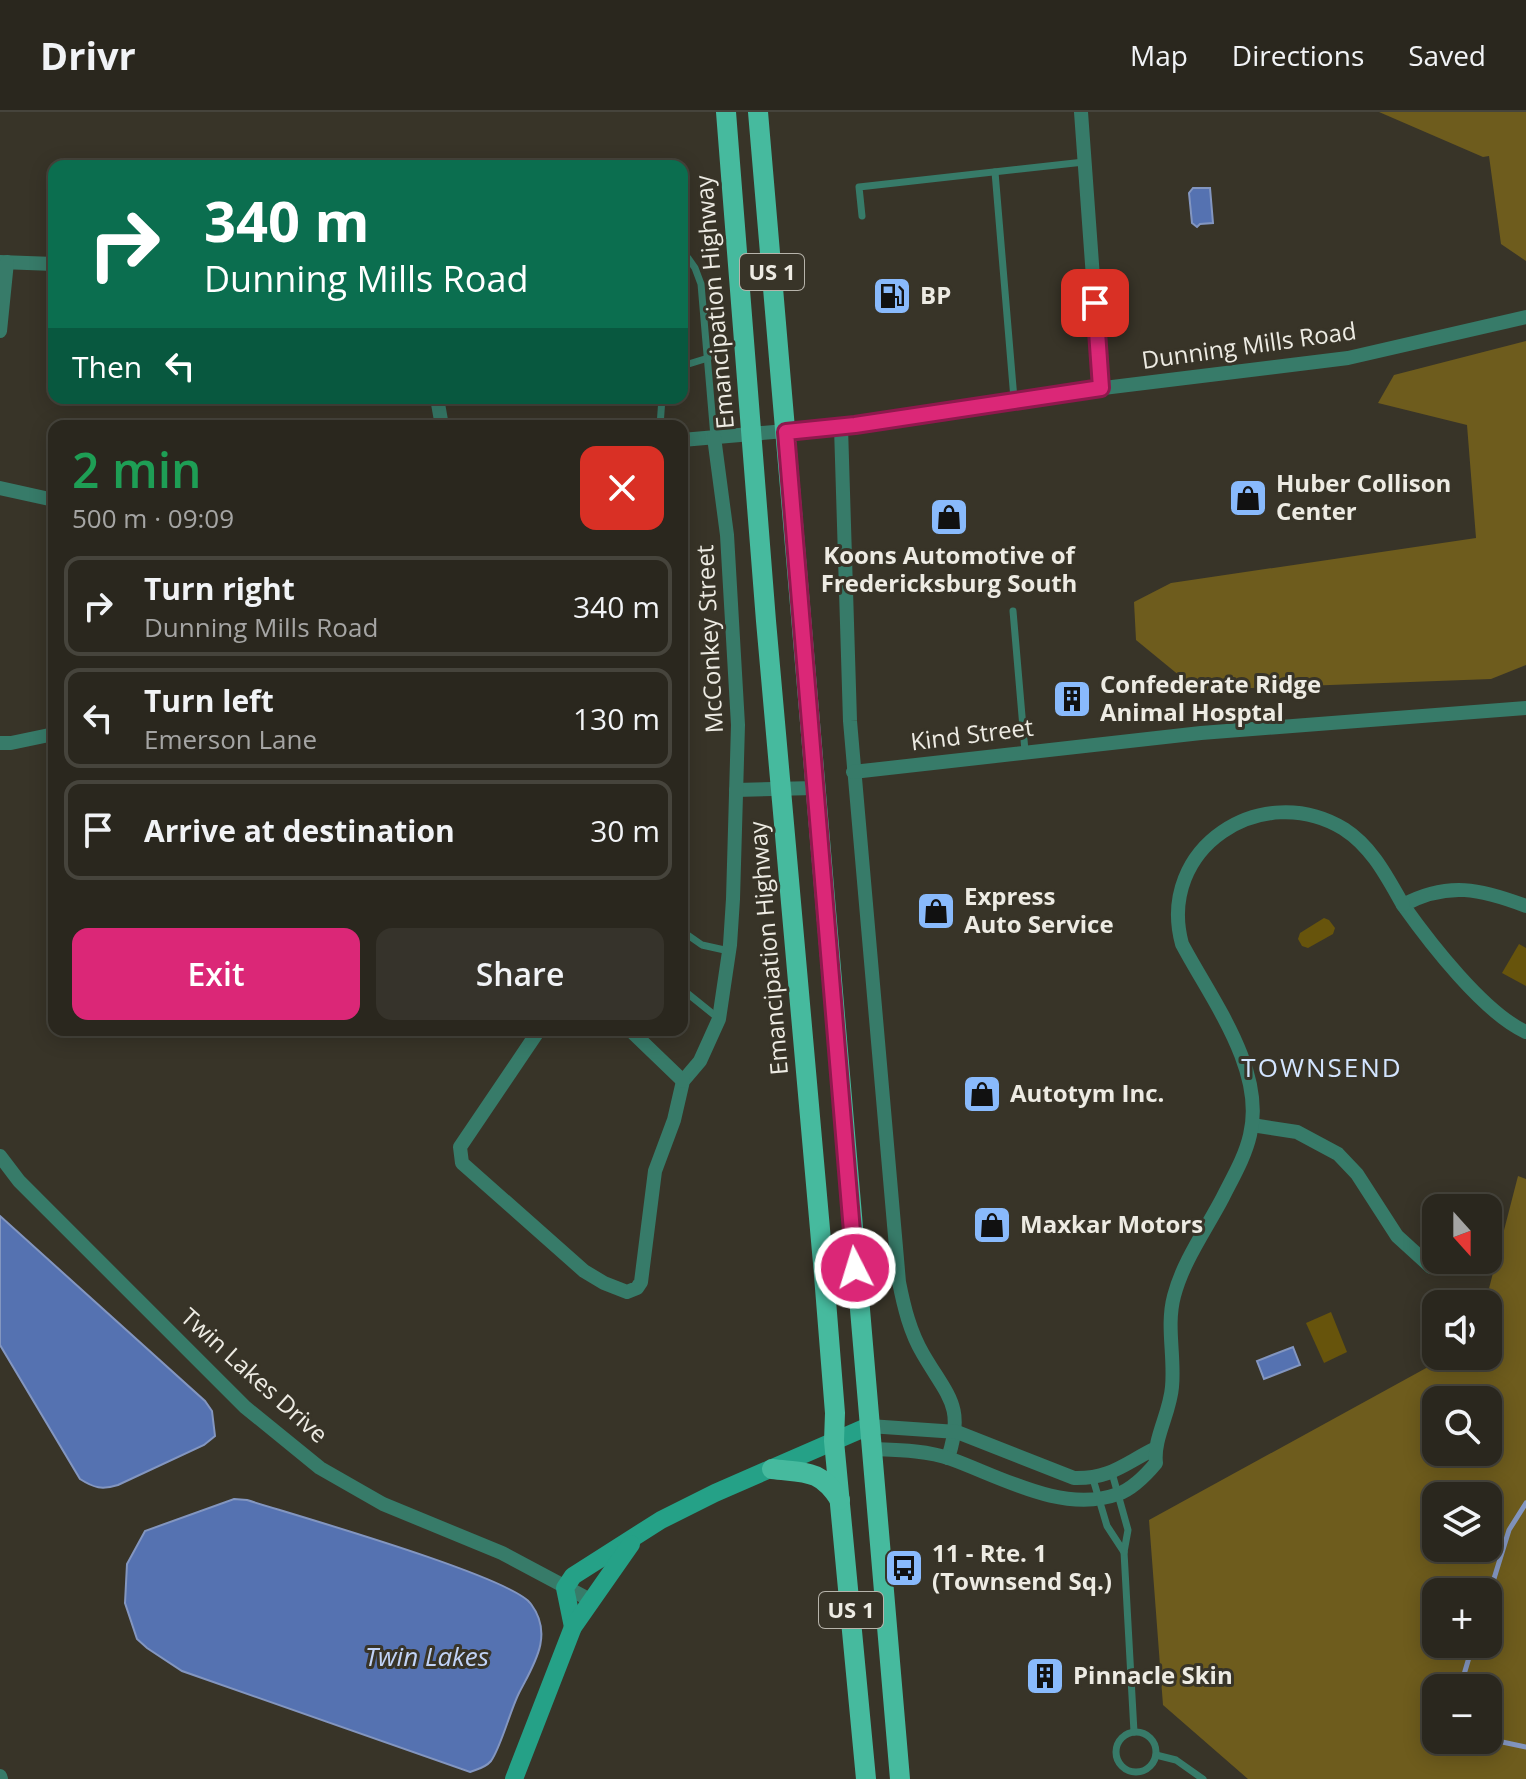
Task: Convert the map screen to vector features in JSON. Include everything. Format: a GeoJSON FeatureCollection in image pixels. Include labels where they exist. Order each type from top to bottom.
{"type":"FeatureCollection","features":[{"type":"Feature","properties":{"kind":"main road","name":"Emancipation Highway"},"geometry":{"type":"LineString","coordinates":[[726,112],[823,1263],[835,1413],[834,1441],[866,1779]]}},
{"type":"Feature","properties":{"kind":"main road","name":"US 1"},"geometry":{"type":"LineString","coordinates":[[758,112],[900,1779]]}},
{"type":"Feature","properties":{"kind":"main road"},"geometry":{"type":"LineString","coordinates":[[772,1469],[808,1473],[824,1479],[840,1500]]}},
{"type":"Feature","properties":{"kind":"street"},"geometry":{"type":"LineString","coordinates":[[1081,112],[1101,388]]}},
{"type":"Feature","properties":{"kind":"street"},"geometry":{"type":"LineString","coordinates":[[0,331],[3,262],[48,264]]}},
{"type":"Feature","properties":{"kind":"street","name":"Dunning Mills Road"},"geometry":{"type":"LineString","coordinates":[[688,439],[841,427],[1014,399],[1348,358],[1526,317]]}},
{"type":"Feature","properties":{"kind":"street"},"geometry":{"type":"LineString","coordinates":[[841,427],[853,772],[899,1282],[907,1317],[918,1344],[950,1401],[957,1432],[948,1458]]}},
{"type":"Feature","properties":{"kind":"street","name":"McConkey Street"},"geometry":{"type":"LineString","coordinates":[[683,1081],[700,1061],[719,1019],[733,899],[738,725],[727,535],[714,437]]}},
{"type":"Feature","properties":{"kind":"street"},"geometry":{"type":"LineString","coordinates":[[0,488],[48,500]]}},
{"type":"Feature","properties":{"kind":"street","name":"Kind Street"},"geometry":{"type":"LineString","coordinates":[[853,772],[1201,733],[1526,708]]}},
{"type":"Feature","properties":{"kind":"street"},"geometry":{"type":"LineString","coordinates":[[0,743],[48,735]]}},
{"type":"Feature","properties":{"kind":"street"},"geometry":{"type":"LineString","coordinates":[[736,790],[815,788]]}},
{"type":"Feature","properties":{"kind":"street"},"geometry":{"type":"LineString","coordinates":[[834,1441],[871,1449],[948,1458],[1059,1499],[1082,1501],[1119,1494],[1144,1477],[1156,1463],[1154,1449],[1171,1402],[1174,1369],[1170,1322],[1175,1293],[1242,1161],[1252,1125],[1251,1095],[1238,1047],[1182,944],[1178,928],[1179,893],[1195,860],[1217,835],[1233,824],[1271,813],[1290,812],[1310,815],[1344,829],[1375,857],[1428,941],[1500,1017],[1526,1032]]}},
{"type":"Feature","properties":{"kind":"street"},"geometry":{"type":"LineString","coordinates":[[1403,905],[1438,890],[1457,889],[1477,891],[1526,906]]}},
{"type":"Feature","properties":{"kind":"street"},"geometry":{"type":"LineString","coordinates":[[535,1036],[460,1147],[459,1155],[462,1163],[584,1271],[627,1292],[637,1288],[641,1282],[655,1171],[674,1120],[683,1081],[636,1036]]}},
{"type":"Feature","properties":{"kind":"street"},"geometry":{"type":"LineString","coordinates":[[1252,1125],[1297,1132],[1338,1154],[1357,1174],[1397,1236],[1422,1259]]}},
{"type":"Feature","properties":{"kind":"street","name":"Twin Lakes Drive"},"geometry":{"type":"LineString","coordinates":[[0,1156],[19,1181],[245,1407],[320,1468],[383,1504],[502,1553],[592,1601]]}},
{"type":"Feature","properties":{"kind":"street"},"geometry":{"type":"LineString","coordinates":[[573,1627],[565,1588],[573,1576],[673,1514],[869,1426],[957,1432],[1074,1478],[1093,1479],[1112,1473],[1154,1449]]}},
{"type":"Feature","properties":{"kind":"street"},"geometry":{"type":"LineString","coordinates":[[514,1779],[573,1627],[632,1540]]}},
{"type":"Feature","properties":{"kind":"lane"},"geometry":{"type":"LineString","coordinates":[[862,216],[859,187],[1084,162]]}},
{"type":"Feature","properties":{"kind":"lane"},"geometry":{"type":"LineString","coordinates":[[995,172],[1014,399]]}},
{"type":"Feature","properties":{"kind":"lane"},"geometry":{"type":"LineString","coordinates":[[688,258],[701,284],[714,437]]}},
{"type":"Feature","properties":{"kind":"lane"},"geometry":{"type":"LineString","coordinates":[[688,364],[708,358]]}},
{"type":"Feature","properties":{"kind":"lane"},"geometry":{"type":"LineString","coordinates":[[1013,611],[1025,751]]}},
{"type":"Feature","properties":{"kind":"lane"},"geometry":{"type":"LineString","coordinates":[[688,935],[702,945],[729,951]]}},
{"type":"Feature","properties":{"kind":"lane"},"geometry":{"type":"LineString","coordinates":[[688,994],[719,1019]]}},
{"type":"Feature","properties":{"kind":"lane"},"geometry":{"type":"LineString","coordinates":[[1112,1473],[1128,1530],[1124,1552],[1134,1732]]}},
{"type":"Feature","properties":{"kind":"lane"},"geometry":{"type":"LineString","coordinates":[[1093,1479],[1107,1526],[1124,1552]]}},
{"type":"Feature","properties":{"kind":"lane"},"geometry":{"type":"LineString","coordinates":[[1134,1732],[1151,1738],[1156,1755],[1150,1766],[1138,1775],[1127,1769],[1117,1756],[1116,1749],[1122,1737],[1134,1732]]}},
{"type":"Feature","properties":{"kind":"lane"},"geometry":{"type":"LineString","coordinates":[[1156,1755],[1176,1760],[1203,1779]]}},
{"type":"Feature","properties":{"kind":"shaded area"},"geometry":{"type":"Polygon","coordinates":[[[1379,112],[1526,112],[1526,261],[1501,244],[1489,156],[1483,157],[1379,112]]]}},
{"type":"Feature","properties":{"kind":"shaded area"},"geometry":{"type":"Polygon","coordinates":[[[1526,341],[1526,665],[1491,679],[1197,690],[1136,640],[1134,602],[1171,583],[1476,538],[1467,425],[1378,403],[1394,375],[1526,341]]]}},
{"type":"Feature","properties":{"kind":"shaded area"},"geometry":{"type":"Polygon","coordinates":[[[1324,918],[1335,928],[1333,934],[1308,948],[1302,946],[1298,939],[1300,933],[1324,918]]]}},
{"type":"Feature","properties":{"kind":"shaded area"},"geometry":{"type":"Polygon","coordinates":[[[1519,944],[1526,948],[1526,986],[1502,973],[1519,944]]]}},
{"type":"Feature","properties":{"kind":"shaded area"},"geometry":{"type":"Polygon","coordinates":[[[1518,1176],[1526,1179],[1526,1779],[1248,1779],[1163,1705],[1149,1520],[1422,1370],[1502,1370],[1502,1290],[1489,1290],[1493,1274],[1502,1274],[1502,1238],[1518,1176]]]}},
{"type":"Feature","properties":{"kind":"shaded area"},"geometry":{"type":"Polygon","coordinates":[[[1331,1312],[1347,1352],[1324,1363],[1306,1323],[1331,1312]]]}},
{"type":"Feature","properties":{"kind":"water"},"geometry":{"type":"Polygon","coordinates":[[[1193,188],[1210,188],[1213,223],[1197,227],[1192,223],[1189,193],[1193,188]]]}},
{"type":"Feature","properties":{"kind":"water"},"geometry":{"type":"Polygon","coordinates":[[[0,1216],[205,1401],[212,1411],[215,1436],[204,1445],[118,1485],[98,1487],[80,1479],[0,1345],[0,1216]]]}},
{"type":"Feature","properties":{"kind":"water"},"geometry":{"type":"Polygon","coordinates":[[[1293,1347],[1300,1365],[1264,1379],[1257,1361],[1293,1347]]]}},
{"type":"Feature","properties":{"kind":"water","name":"Twin Lakes"},"geometry":{"type":"Polygon","coordinates":[[[234,1499],[247,1500],[445,1563],[515,1592],[531,1604],[541,1627],[539,1649],[489,1763],[470,1772],[182,1671],[137,1639],[125,1603],[127,1564],[145,1531],[234,1499]]]}},
{"type":"Feature","properties":{"kind":"waterway"},"geometry":{"type":"LineString","coordinates":[[1494,1578],[1509,1530],[1526,1503]]}},
{"type":"Feature","properties":{"kind":"waterway"},"geometry":{"type":"LineString","coordinates":[[1464,1674],[1469,1658]]}},
{"type":"Feature","properties":{"kind":"waterway"},"geometry":{"type":"LineString","coordinates":[[1502,1742],[1526,1747]]}},
{"type":"Feature","properties":{"kind":"place","name":"BP"},"geometry":{"type":"Point","coordinates":[892,296]}},
{"type":"Feature","properties":{"kind":"place","name":"Huber Collison Center"},"geometry":{"type":"Point","coordinates":[1248,498]}},
{"type":"Feature","properties":{"kind":"place","name":"Koons Automotive of Fredericksburg South"},"geometry":{"type":"Point","coordinates":[949,517]}},
{"type":"Feature","properties":{"kind":"place","name":"Confederate Ridge Animal Hosptal"},"geometry":{"type":"Point","coordinates":[1072,699]}},
{"type":"Feature","properties":{"kind":"place","name":"Express Auto Service"},"geometry":{"type":"Point","coordinates":[936,911]}},
{"type":"Feature","properties":{"kind":"place","name":"Autotym Inc."},"geometry":{"type":"Point","coordinates":[982,1094]}},
{"type":"Feature","properties":{"kind":"place","name":"Maxkar Motors"},"geometry":{"type":"Point","coordinates":[992,1225]}},
{"type":"Feature","properties":{"kind":"place","name":"11 - Rte. 1 (Townsend Sq.)"},"geometry":{"type":"Point","coordinates":[904,1568]}},
{"type":"Feature","properties":{"kind":"place","name":"Pinnacle Skin"},"geometry":{"type":"Point","coordinates":[1045,1676]}},
{"type":"Feature","properties":{"kind":"district","name":"TOWNSEND"},"geometry":{"type":"Point","coordinates":[1322,1068]}},
{"type":"Feature","properties":{"kind":"route"},"geometry":{"type":"LineString","coordinates":[[855,1268],[786,432],[855,425],[1101,388],[1095,303]]}}]}
